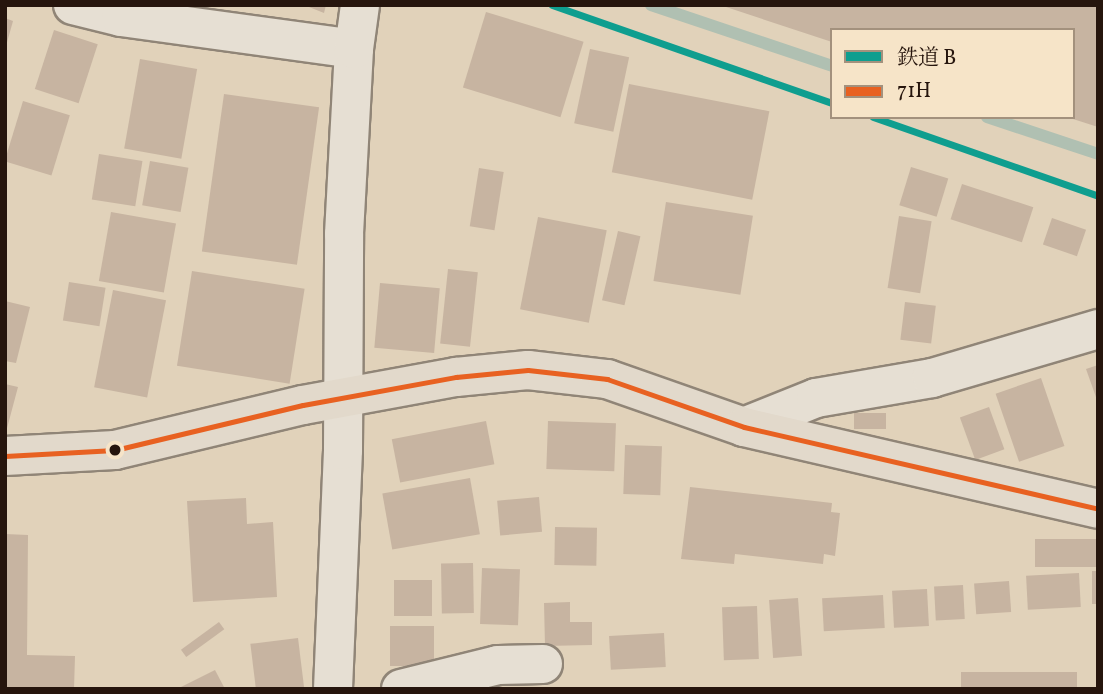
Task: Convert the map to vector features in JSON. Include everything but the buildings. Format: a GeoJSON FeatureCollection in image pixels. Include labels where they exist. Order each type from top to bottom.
{"type":"FeatureCollection","features":[{"type":"Feature","properties":{"kind":"main road"},"geometry":{"type":"LineString","coordinates":[[5,456],[115,450],[344,397],[456,377],[528,370],[607,379],[744,428],[1098,509]]}},
{"type":"Feature","properties":{"kind":"street"},"geometry":{"type":"LineString","coordinates":[[73,5],[121,17],[354,49]]}},
{"type":"Feature","properties":{"kind":"street"},"geometry":{"type":"LineString","coordinates":[[333,689],[344,397],[344,234],[354,49],[360,5]]}},
{"type":"Feature","properties":{"kind":"street"},"geometry":{"type":"LineString","coordinates":[[744,428],[816,398],[932,378],[1098,329]]}},
{"type":"Feature","properties":{"kind":"street"},"geometry":{"type":"LineString","coordinates":[[401,689],[499,677],[543,664]]}},
{"type":"Feature","properties":{"kind":"waterway"},"geometry":{"type":"LineString","coordinates":[[651,5],[830,65]]}},
{"type":"Feature","properties":{"kind":"waterway"},"geometry":{"type":"LineString","coordinates":[[993,119],[1098,154]]}},
{"type":"Feature","properties":{"kind":"rail line","name":"B"},"geometry":{"type":"LineString","coordinates":[[552,5],[830,102]]}},
{"type":"Feature","properties":{"kind":"rail line","name":"B"},"geometry":{"type":"LineString","coordinates":[[879,119],[1098,196]]}},
{"type":"Feature","properties":{"kind":"transit line","name":"71H"},"geometry":{"type":"LineString","coordinates":[[5,456],[115,450],[303,405],[456,377],[528,370],[607,379],[744,427],[1098,509]]}}]}
